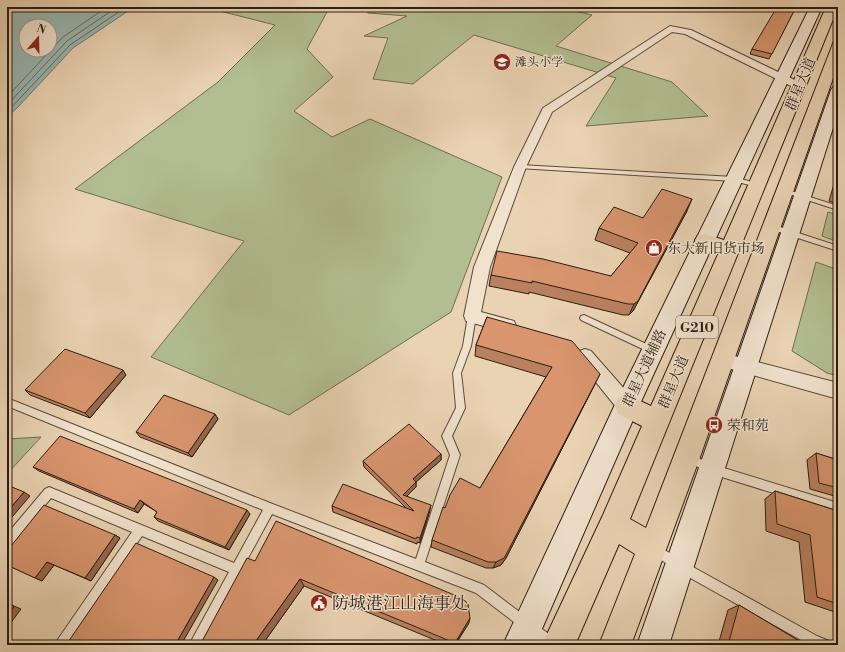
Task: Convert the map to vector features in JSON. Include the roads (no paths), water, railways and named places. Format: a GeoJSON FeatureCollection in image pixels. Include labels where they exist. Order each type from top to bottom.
{"type":"FeatureCollection","features":[{"type":"Feature","properties":{"kind":"highway","name":"群星大道"},"geometry":{"type":"LineString","coordinates":[[558,645],[613,525],[730,249],[756,185],[790,82],[832,7]]}},
{"type":"Feature","properties":{"kind":"highway","name":"群星大道"},"geometry":{"type":"LineString","coordinates":[[794,194],[837,49]]}},
{"type":"Feature","properties":{"kind":"highway","name":"G210"},"geometry":{"type":"LineString","coordinates":[[615,645],[688,457],[723,360],[781,230]]}},
{"type":"Feature","properties":{"kind":"highway"},"geometry":{"type":"LineString","coordinates":[[705,240],[730,249]]}},
{"type":"Feature","properties":{"kind":"highway"},"geometry":{"type":"LineString","coordinates":[[627,406],[657,421]]}},
{"type":"Feature","properties":{"kind":"highway"},"geometry":{"type":"LineString","coordinates":[[613,525],[652,548]]}},
{"type":"Feature","properties":{"kind":"street","name":"群星大道辅路"},"geometry":{"type":"LineString","coordinates":[[518,645],[627,406],[734,179],[790,82],[816,7]]}},
{"type":"Feature","properties":{"kind":"street"},"geometry":{"type":"LineString","coordinates":[[524,331],[472,316],[482,267],[520,167],[547,110],[670,29],[688,32],[790,82]]}},
{"type":"Feature","properties":{"kind":"street"},"geometry":{"type":"LineString","coordinates":[[653,645],[746,366],[781,230],[794,194],[838,90]]}},
{"type":"Feature","properties":{"kind":"street"},"geometry":{"type":"LineString","coordinates":[[575,345],[627,406]]}},
{"type":"Feature","properties":{"kind":"street"},"geometry":{"type":"LineString","coordinates":[[723,360],[838,391]]}},
{"type":"Feature","properties":{"kind":"lane"},"geometry":{"type":"LineString","coordinates":[[520,167],[734,179],[756,185]]}},
{"type":"Feature","properties":{"kind":"lane"},"geometry":{"type":"LineString","coordinates":[[794,194],[838,208]]}},
{"type":"Feature","properties":{"kind":"lane"},"geometry":{"type":"LineString","coordinates":[[781,230],[838,249]]}},
{"type":"Feature","properties":{"kind":"lane"},"geometry":{"type":"LineString","coordinates":[[419,566],[455,455],[447,436],[461,408],[457,373],[467,346],[472,316]]}},
{"type":"Feature","properties":{"kind":"lane"},"geometry":{"type":"LineString","coordinates":[[584,318],[653,350]]}},
{"type":"Feature","properties":{"kind":"lane"},"geometry":{"type":"LineString","coordinates":[[7,402],[270,508],[480,589],[554,645]]}},
{"type":"Feature","properties":{"kind":"lane"},"geometry":{"type":"LineString","coordinates":[[688,457],[712,470],[838,508]]}},
{"type":"Feature","properties":{"kind":"lane"},"geometry":{"type":"LineString","coordinates":[[7,542],[49,492],[237,570]]}},
{"type":"Feature","properties":{"kind":"lane"},"geometry":{"type":"LineString","coordinates":[[196,645],[270,508]]}},
{"type":"Feature","properties":{"kind":"lane"},"geometry":{"type":"LineString","coordinates":[[60,645],[140,529]]}},
{"type":"Feature","properties":{"kind":"lane"},"geometry":{"type":"LineString","coordinates":[[652,548],[680,566],[814,641],[825,645]]}},
{"type":"Feature","properties":{"kind":"water"},"geometry":{"type":"Polygon","coordinates":[[[7,7],[134,7],[73,48],[7,117],[7,7]]]}},
{"type":"Feature","properties":{"kind":"place","name":"滩头小学"},"geometry":{"type":"Point","coordinates":[502,62]}},
{"type":"Feature","properties":{"kind":"place","name":"东大新旧货市场"},"geometry":{"type":"Point","coordinates":[654,248]}},
{"type":"Feature","properties":{"kind":"place","name":"荣和苑"},"geometry":{"type":"Point","coordinates":[714,425]}},
{"type":"Feature","properties":{"kind":"place","name":"防城港江山海事处"},"geometry":{"type":"Point","coordinates":[319,603]}}]}
